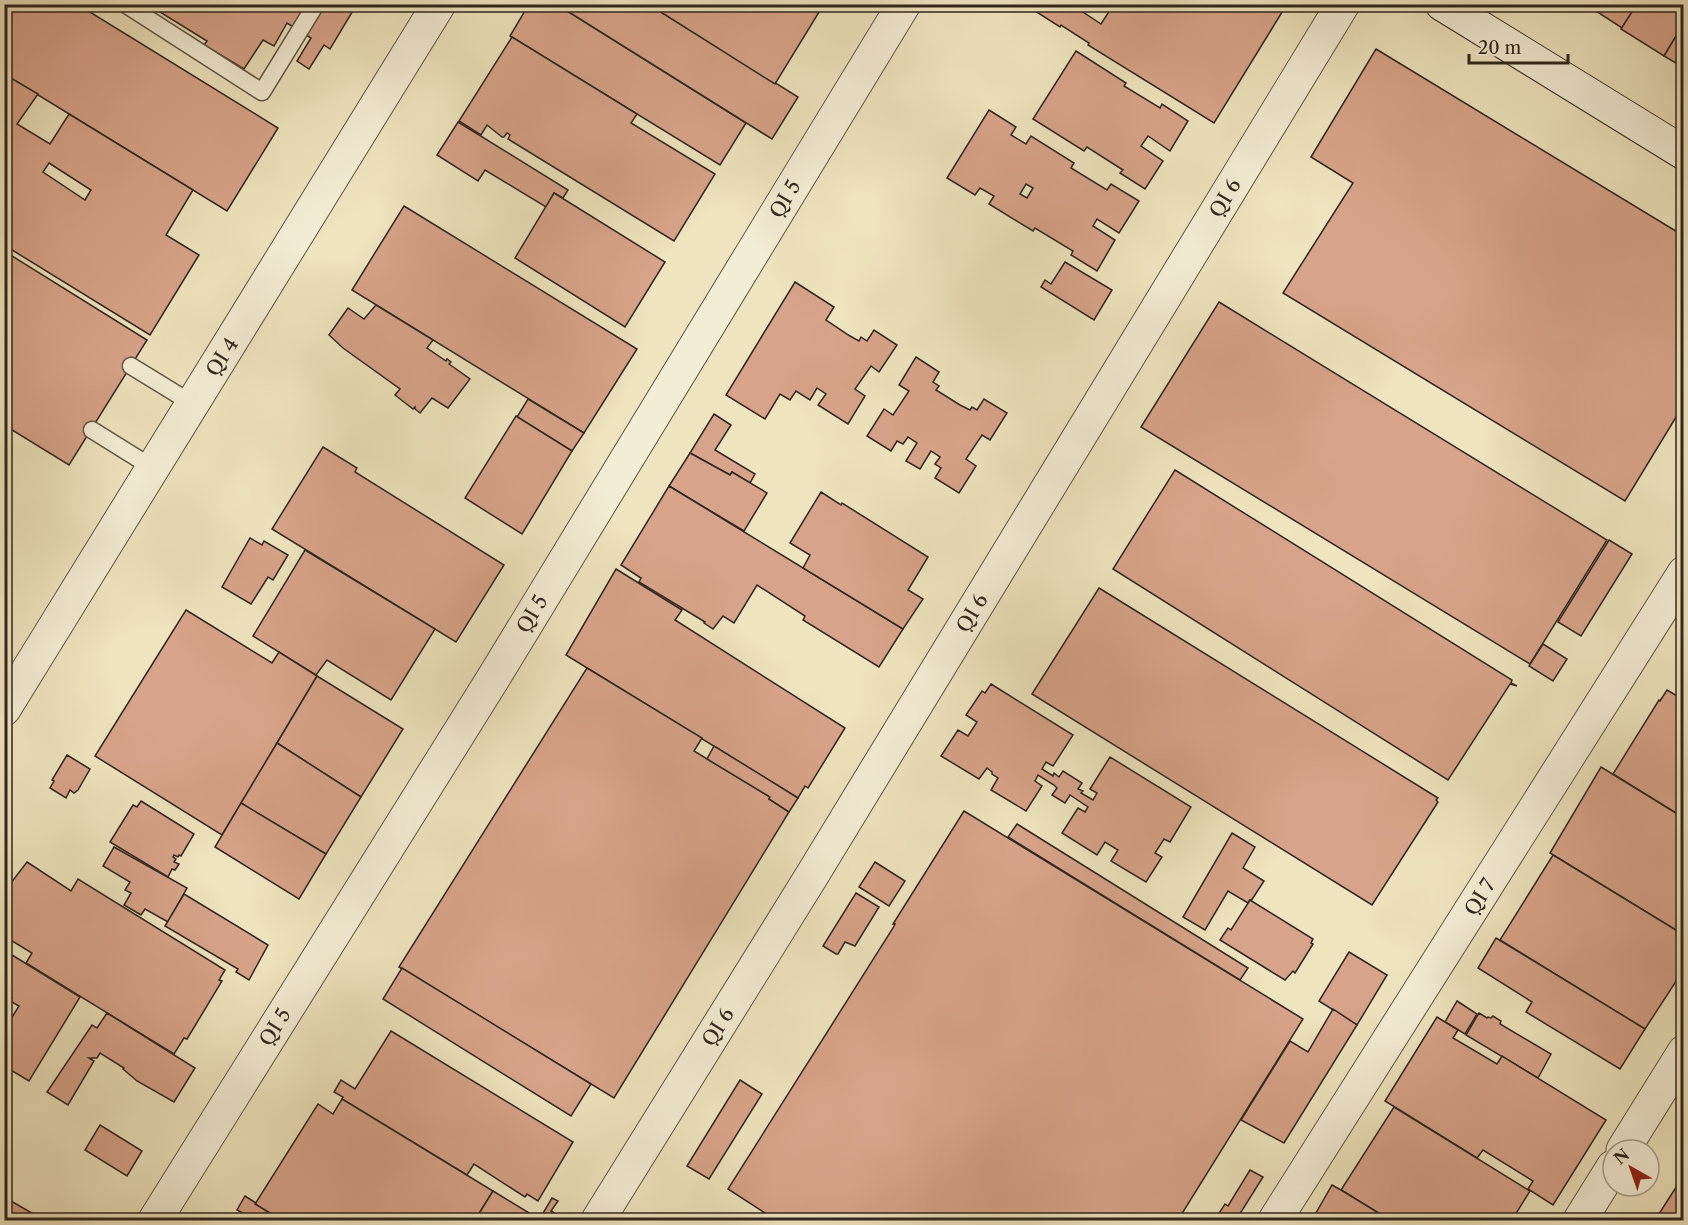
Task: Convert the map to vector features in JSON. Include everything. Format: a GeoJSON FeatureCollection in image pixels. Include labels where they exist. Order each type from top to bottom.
{"type":"FeatureCollection","features":[{"type":"Feature","properties":{"kind":"street","name":"QI 4"},"geometry":{"type":"LineString","coordinates":[[4,709],[440,4]]}},
{"type":"Feature","properties":{"kind":"street","name":"QI 5"},"geometry":{"type":"LineString","coordinates":[[155,1221],[506,656],[904,4]]}},
{"type":"Feature","properties":{"kind":"street","name":"QI 6"},"geometry":{"type":"LineString","coordinates":[[598,1221],[1343,4]]}},
{"type":"Feature","properties":{"kind":"street"},"geometry":{"type":"LineString","coordinates":[[1442,4],[1683,153]]}},
{"type":"Feature","properties":{"kind":"street","name":"QI 7"},"geometry":{"type":"LineString","coordinates":[[1275,1221],[1683,573]]}},
{"type":"Feature","properties":{"kind":"street"},"geometry":{"type":"LineString","coordinates":[[1630,1138],[1683,1052]]}},
{"type":"Feature","properties":{"kind":"street"},"geometry":{"type":"LineString","coordinates":[[1580,1221],[1601,1187]]}},
{"type":"Feature","properties":{"kind":"lane"},"geometry":{"type":"LineString","coordinates":[[125,4],[262,92],[313,9],[305,4]]}},
{"type":"Feature","properties":{"kind":"lane"},"geometry":{"type":"LineString","coordinates":[[131,366],[193,404]]}},
{"type":"Feature","properties":{"kind":"lane"},"geometry":{"type":"LineString","coordinates":[[92,430],[153,468]]}},
{"type":"Feature","properties":{"kind":"building"},"geometry":{"type":"Polygon","coordinates":[[[4,4],[77,4],[278,128],[227,211],[4,74],[4,4]]]}},
{"type":"Feature","properties":{"kind":"building"},"geometry":{"type":"Polygon","coordinates":[[[147,4],[357,4],[330,49],[324,45],[309,69],[297,61],[311,38],[287,23],[274,46],[263,40],[244,69],[204,45],[207,41],[147,4]]]}},
{"type":"Feature","properties":{"kind":"building"},"geometry":{"type":"Polygon","coordinates":[[[529,4],[556,4],[746,123],[720,165],[510,36],[529,4]]]}},
{"type":"Feature","properties":{"kind":"building"},"geometry":{"type":"Polygon","coordinates":[[[556,4],[648,4],[798,97],[772,139],[556,4]]]}},
{"type":"Feature","properties":{"kind":"building"},"geometry":{"type":"Polygon","coordinates":[[[648,4],[824,4],[775,84],[648,4]]]}},
{"type":"Feature","properties":{"kind":"building"},"geometry":{"type":"Polygon","coordinates":[[[1024,4],[1084,4],[1080,10],[1101,24],[1112,7],[1108,4],[1287,4],[1214,123],[1088,45],[1089,43],[1061,25],[1060,27],[1024,4]]]}},
{"type":"Feature","properties":{"kind":"building"},"geometry":{"type":"Polygon","coordinates":[[[1585,4],[1637,4],[1622,28],[1585,4]]]}},
{"type":"Feature","properties":{"kind":"building"},"geometry":{"type":"Polygon","coordinates":[[[1637,4],[1684,4],[1684,23],[1664,56],[1621,29],[1637,4]]]}},
{"type":"Feature","properties":{"kind":"building"},"geometry":{"type":"Polygon","coordinates":[[[1684,23],[1684,68],[1664,56],[1684,23]]]}},
{"type":"Feature","properties":{"kind":"building"},"geometry":{"type":"Polygon","coordinates":[[[512,37],[637,114],[631,123],[715,174],[674,241],[508,139],[510,135],[507,133],[502,137],[487,125],[481,135],[459,121],[512,37]]]}},
{"type":"Feature","properties":{"kind":"building"},"geometry":{"type":"Polygon","coordinates":[[[1376,49],[1684,236],[1684,404],[1625,501],[1283,293],[1353,183],[1311,157],[1376,49]]]}},
{"type":"Feature","properties":{"kind":"building"},"geometry":{"type":"Polygon","coordinates":[[[1076,51],[1126,83],[1124,86],[1160,108],[1162,104],[1188,121],[1170,151],[1148,136],[1141,146],[1163,161],[1145,189],[1120,173],[1123,170],[1087,147],[1084,151],[1033,119],[1076,51]]]}},
{"type":"Feature","properties":{"kind":"building"},"geometry":{"type":"Polygon","coordinates":[[[4,74],[38,94],[17,124],[50,144],[69,114],[193,190],[166,235],[199,255],[150,335],[4,245],[4,74]],[[49,163],[43,172],[85,200],[91,190],[49,163]]]}},
{"type":"Feature","properties":{"kind":"building"},"geometry":{"type":"Polygon","coordinates":[[[989,110],[1016,127],[1011,135],[1026,144],[1031,136],[1074,163],[1071,168],[1107,190],[1111,184],[1139,201],[1119,233],[1097,219],[1093,226],[1115,240],[1097,271],[1071,255],[1073,251],[1035,228],[1033,231],[989,204],[994,196],[980,188],[975,195],[947,178],[989,110]],[[1026,184],[1020,194],[1027,198],[1033,188],[1026,184]]]}},
{"type":"Feature","properties":{"kind":"building"},"geometry":{"type":"Polygon","coordinates":[[[458,122],[568,190],[563,198],[554,193],[546,207],[485,170],[478,181],[437,155],[458,122]]]}},
{"type":"Feature","properties":{"kind":"building"},"geometry":{"type":"Polygon","coordinates":[[[554,193],[665,262],[625,327],[515,258],[554,193]]]}},
{"type":"Feature","properties":{"kind":"building"},"geometry":{"type":"Polygon","coordinates":[[[404,206],[637,349],[584,433],[352,290],[404,206]]]}},
{"type":"Feature","properties":{"kind":"building"},"geometry":{"type":"Polygon","coordinates":[[[4,251],[147,340],[69,465],[4,425],[4,251]]]}},
{"type":"Feature","properties":{"kind":"building"},"geometry":{"type":"Polygon","coordinates":[[[1065,262],[1112,290],[1094,320],[1041,287],[1045,280],[1051,284],[1065,262]]]}},
{"type":"Feature","properties":{"kind":"building"},"geometry":{"type":"Polygon","coordinates":[[[795,282],[834,307],[826,320],[850,336],[859,341],[861,337],[867,341],[874,330],[897,345],[879,372],[871,366],[855,389],[865,396],[848,424],[818,405],[826,394],[817,388],[810,400],[796,391],[790,400],[780,394],[765,419],[726,395],[795,282]]]}},
{"type":"Feature","properties":{"kind":"building"},"geometry":{"type":"Polygon","coordinates":[[[1219,302],[1607,540],[1530,664],[1141,427],[1219,302]]]}},
{"type":"Feature","properties":{"kind":"building"},"geometry":{"type":"Polygon","coordinates":[[[376,305],[433,340],[427,348],[446,361],[447,359],[451,362],[449,364],[470,379],[448,408],[432,398],[420,413],[415,407],[413,409],[395,395],[400,389],[343,348],[329,335],[348,308],[364,319],[376,305]]]}},
{"type":"Feature","properties":{"kind":"building"},"geometry":{"type":"Polygon","coordinates":[[[916,357],[939,372],[933,382],[939,386],[936,390],[960,405],[970,410],[972,407],[977,410],[984,399],[1007,413],[990,440],[982,435],[966,459],[976,466],[959,493],[935,478],[941,468],[935,464],[940,457],[931,451],[920,469],[906,461],[917,443],[908,437],[903,444],[897,441],[891,451],[867,436],[884,409],[893,415],[909,391],[899,385],[916,357]]]}},
{"type":"Feature","properties":{"kind":"building"},"geometry":{"type":"Polygon","coordinates":[[[528,399],[584,433],[572,451],[517,417],[528,399]]]}},
{"type":"Feature","properties":{"kind":"building"},"geometry":{"type":"Polygon","coordinates":[[[714,414],[731,425],[715,450],[755,474],[750,483],[690,453],[714,414]]]}},
{"type":"Feature","properties":{"kind":"building"},"geometry":{"type":"Polygon","coordinates":[[[516,416],[572,451],[522,534],[465,498],[516,416]]]}},
{"type":"Feature","properties":{"kind":"building"},"geometry":{"type":"Polygon","coordinates":[[[323,447],[357,468],[355,472],[504,565],[456,642],[272,529],[323,447]]]}},
{"type":"Feature","properties":{"kind":"building"},"geometry":{"type":"Polygon","coordinates":[[[690,453],[730,475],[732,472],[767,493],[744,531],[669,486],[690,453]]]}},
{"type":"Feature","properties":{"kind":"building"},"geometry":{"type":"Polygon","coordinates":[[[1175,470],[1512,680],[1511,683],[1517,686],[1510,684],[1448,780],[1113,569],[1175,470]]]}},
{"type":"Feature","properties":{"kind":"building"},"geometry":{"type":"Polygon","coordinates":[[[669,486],[903,629],[879,667],[803,620],[805,616],[757,585],[734,623],[723,616],[713,629],[639,582],[641,578],[621,565],[669,486]]]}},
{"type":"Feature","properties":{"kind":"building"},"geometry":{"type":"Polygon","coordinates":[[[821,492],[928,557],[908,590],[923,599],[903,629],[803,568],[810,555],[790,543],[821,492]]]}},
{"type":"Feature","properties":{"kind":"building"},"geometry":{"type":"Polygon","coordinates":[[[250,538],[262,545],[264,541],[288,555],[273,580],[268,577],[251,604],[222,587],[250,538]]]}},
{"type":"Feature","properties":{"kind":"building"},"geometry":{"type":"Polygon","coordinates":[[[1609,540],[1632,554],[1581,636],[1558,622],[1609,540]]]}},
{"type":"Feature","properties":{"kind":"building"},"geometry":{"type":"Polygon","coordinates":[[[305,550],[435,629],[391,700],[327,660],[316,675],[253,636],[305,550]]]}},
{"type":"Feature","properties":{"kind":"building"},"geometry":{"type":"Polygon","coordinates":[[[616,569],[682,610],[675,620],[845,728],[808,788],[805,786],[798,798],[566,655],[616,569]]]}},
{"type":"Feature","properties":{"kind":"building"},"geometry":{"type":"Polygon","coordinates":[[[1099,588],[1438,798],[1436,800],[1438,802],[1372,905],[1032,694],[1099,588]]]}},
{"type":"Feature","properties":{"kind":"building"},"geometry":{"type":"Polygon","coordinates":[[[186,610],[272,663],[279,652],[317,676],[222,835],[95,756],[186,610]]]}},
{"type":"Feature","properties":{"kind":"building"},"geometry":{"type":"Polygon","coordinates":[[[1543,644],[1567,659],[1553,681],[1529,666],[1543,644]]]}},
{"type":"Feature","properties":{"kind":"building"},"geometry":{"type":"Polygon","coordinates":[[[587,668],[702,738],[694,751],[770,797],[769,799],[789,812],[614,1098],[399,967],[587,668]]]}},
{"type":"Feature","properties":{"kind":"building"},"geometry":{"type":"Polygon","coordinates":[[[317,676],[403,729],[361,797],[277,743],[317,676]]]}},
{"type":"Feature","properties":{"kind":"building"},"geometry":{"type":"Polygon","coordinates":[[[991,684],[1073,735],[1053,766],[1046,762],[1042,769],[1053,776],[1054,773],[1059,777],[1063,771],[1082,783],[1078,789],[1093,800],[1097,793],[1090,789],[1110,757],[1191,807],[1170,842],[1164,839],[1155,853],[1162,857],[1146,882],[1111,861],[1118,850],[1105,842],[1097,855],[1062,833],[1078,808],[1085,812],[1088,807],[1070,795],[1065,803],[1052,795],[1057,788],[1038,775],[1035,781],[1042,786],[1026,811],[991,790],[998,778],[987,768],[979,779],[941,756],[958,730],[968,736],[977,722],[966,715],[982,691],[985,693],[991,684]]]}},
{"type":"Feature","properties":{"kind":"building"},"geometry":{"type":"Polygon","coordinates":[[[1667,690],[1684,700],[1684,818],[1613,774],[1667,690]]]}},
{"type":"Feature","properties":{"kind":"building"},"geometry":{"type":"Polygon","coordinates":[[[277,743],[361,797],[326,854],[241,803],[277,743]]]}},
{"type":"Feature","properties":{"kind":"building"},"geometry":{"type":"Polygon","coordinates":[[[714,746],[798,798],[789,812],[769,799],[770,797],[707,759],[714,746]]]}},
{"type":"Feature","properties":{"kind":"building"},"geometry":{"type":"Polygon","coordinates":[[[67,755],[90,769],[78,790],[74,793],[70,790],[66,798],[50,788],[54,781],[52,780],[67,755]]]}},
{"type":"Feature","properties":{"kind":"building"},"geometry":{"type":"Polygon","coordinates":[[[1601,767],[1684,818],[1684,935],[1550,853],[1601,767]]]}},
{"type":"Feature","properties":{"kind":"building"},"geometry":{"type":"Polygon","coordinates":[[[141,801],[194,834],[181,856],[174,855],[176,859],[174,862],[179,864],[175,870],[172,869],[168,877],[110,842],[133,805],[137,807],[141,801]]]}},
{"type":"Feature","properties":{"kind":"building"},"geometry":{"type":"Polygon","coordinates":[[[241,803],[326,854],[299,899],[215,847],[241,803]]]}},
{"type":"Feature","properties":{"kind":"building"},"geometry":{"type":"Polygon","coordinates":[[[964,811],[1303,1019],[1178,1220],[765,1220],[768,1215],[728,1189],[964,811]]]}},
{"type":"Feature","properties":{"kind":"building"},"geometry":{"type":"Polygon","coordinates":[[[1017,824],[1248,968],[1240,980],[1008,837],[1017,824]]]}},
{"type":"Feature","properties":{"kind":"building"},"geometry":{"type":"Polygon","coordinates":[[[1232,833],[1255,847],[1243,868],[1264,881],[1248,903],[1228,891],[1205,930],[1183,917],[1232,833]]]}},
{"type":"Feature","properties":{"kind":"building"},"geometry":{"type":"Polygon","coordinates":[[[114,847],[187,888],[168,922],[145,909],[141,915],[124,905],[131,893],[125,890],[130,882],[103,866],[114,847]]]}},
{"type":"Feature","properties":{"kind":"building"},"geometry":{"type":"Polygon","coordinates":[[[1553,855],[1684,935],[1684,969],[1645,1029],[1500,940],[1553,855]]]}},
{"type":"Feature","properties":{"kind":"building"},"geometry":{"type":"Polygon","coordinates":[[[27,862],[71,891],[78,879],[225,970],[219,980],[222,981],[187,1039],[184,1038],[174,1054],[26,963],[32,953],[4,936],[4,892],[27,862]]]}},
{"type":"Feature","properties":{"kind":"building"},"geometry":{"type":"Polygon","coordinates":[[[875,862],[905,881],[889,906],[859,887],[875,862]]]}},
{"type":"Feature","properties":{"kind":"building"},"geometry":{"type":"Polygon","coordinates":[[[856,893],[879,907],[855,946],[845,942],[836,954],[823,946],[856,893]]]}},
{"type":"Feature","properties":{"kind":"building"},"geometry":{"type":"Polygon","coordinates":[[[184,894],[268,945],[249,980],[236,972],[238,969],[165,926],[184,894]]]}},
{"type":"Feature","properties":{"kind":"building"},"geometry":{"type":"Polygon","coordinates":[[[1250,900],[1313,939],[1311,943],[1313,944],[1295,973],[1293,971],[1285,980],[1220,940],[1228,928],[1231,930],[1250,900]]]}},
{"type":"Feature","properties":{"kind":"building"},"geometry":{"type":"Polygon","coordinates":[[[1496,938],[1645,1029],[1620,1069],[1526,1012],[1532,1002],[1478,968],[1496,938]]]}},
{"type":"Feature","properties":{"kind":"building"},"geometry":{"type":"Polygon","coordinates":[[[4,950],[80,997],[29,1081],[4,1066],[4,1030],[19,1006],[10,1001],[12,998],[5,994],[4,996],[4,950]]]}},
{"type":"Feature","properties":{"kind":"building"},"geometry":{"type":"Polygon","coordinates":[[[1349,952],[1387,975],[1357,1025],[1319,1001],[1349,952]]]}},
{"type":"Feature","properties":{"kind":"building"},"geometry":{"type":"Polygon","coordinates":[[[402,968],[591,1084],[571,1116],[383,999],[402,968]]]}},
{"type":"Feature","properties":{"kind":"building"},"geometry":{"type":"Polygon","coordinates":[[[1457,1001],[1477,1014],[1465,1034],[1445,1022],[1457,1001]]]}},
{"type":"Feature","properties":{"kind":"building"},"geometry":{"type":"Polygon","coordinates":[[[1333,1009],[1357,1025],[1284,1143],[1241,1120],[1290,1041],[1308,1052],[1333,1009]]]}},
{"type":"Feature","properties":{"kind":"building"},"geometry":{"type":"Polygon","coordinates":[[[107,1013],[195,1068],[174,1102],[137,1081],[124,1068],[100,1053],[97,1058],[89,1058],[94,1061],[68,1105],[47,1092],[92,1025],[97,1028],[107,1013]]]}},
{"type":"Feature","properties":{"kind":"building"},"geometry":{"type":"Polygon","coordinates":[[[1479,1013],[1487,1018],[1493,1016],[1501,1021],[1500,1024],[1551,1054],[1538,1078],[1466,1035],[1479,1013]]]}},
{"type":"Feature","properties":{"kind":"building"},"geometry":{"type":"Polygon","coordinates":[[[1437,1017],[1458,1030],[1453,1038],[1497,1064],[1502,1056],[1606,1120],[1553,1205],[1528,1189],[1533,1181],[1483,1150],[1477,1158],[1385,1101],[1437,1017]]]}},
{"type":"Feature","properties":{"kind":"building"},"geometry":{"type":"Polygon","coordinates":[[[391,1031],[573,1142],[538,1201],[527,1194],[525,1197],[474,1164],[467,1175],[334,1092],[341,1080],[355,1089],[391,1031]]]}},
{"type":"Feature","properties":{"kind":"building"},"geometry":{"type":"Polygon","coordinates":[[[740,1080],[762,1094],[709,1179],[687,1166],[740,1080]]]}},
{"type":"Feature","properties":{"kind":"building"},"geometry":{"type":"Polygon","coordinates":[[[342,1099],[493,1191],[475,1220],[281,1220],[255,1204],[318,1104],[333,1114],[342,1099]]]}},
{"type":"Feature","properties":{"kind":"building"},"geometry":{"type":"Polygon","coordinates":[[[1394,1107],[1530,1191],[1512,1220],[1390,1220],[1341,1190],[1394,1107]]]}},
{"type":"Feature","properties":{"kind":"building"},"geometry":{"type":"Polygon","coordinates":[[[100,1125],[142,1151],[127,1176],[85,1150],[100,1125]]]}},
{"type":"Feature","properties":{"kind":"building"},"geometry":{"type":"Polygon","coordinates":[[[1250,1170],[1263,1177],[1236,1220],[1216,1218],[1225,1204],[1228,1206],[1250,1170]]]}},
{"type":"Feature","properties":{"kind":"building"},"geometry":{"type":"Polygon","coordinates":[[[1682,1178],[1684,1179],[1684,1220],[1655,1220],[1682,1178]]]}},
{"type":"Feature","properties":{"kind":"building"},"geometry":{"type":"Polygon","coordinates":[[[1332,1185],[1341,1190],[1390,1220],[1312,1220],[1332,1185]]]}},
{"type":"Feature","properties":{"kind":"building"},"geometry":{"type":"Polygon","coordinates":[[[493,1191],[539,1219],[539,1220],[475,1220],[493,1191]]]}},
{"type":"Feature","properties":{"kind":"building"},"geometry":{"type":"Polygon","coordinates":[[[245,1196],[281,1220],[255,1220],[237,1210],[245,1196]]]}},
{"type":"Feature","properties":{"kind":"building"},"geometry":{"type":"Polygon","coordinates":[[[4,1197],[44,1220],[4,1220],[4,1197]]]}},
{"type":"Feature","properties":{"kind":"building"},"geometry":{"type":"Polygon","coordinates":[[[552,1198],[558,1201],[551,1211],[566,1220],[539,1220],[552,1198]]]}}]}
